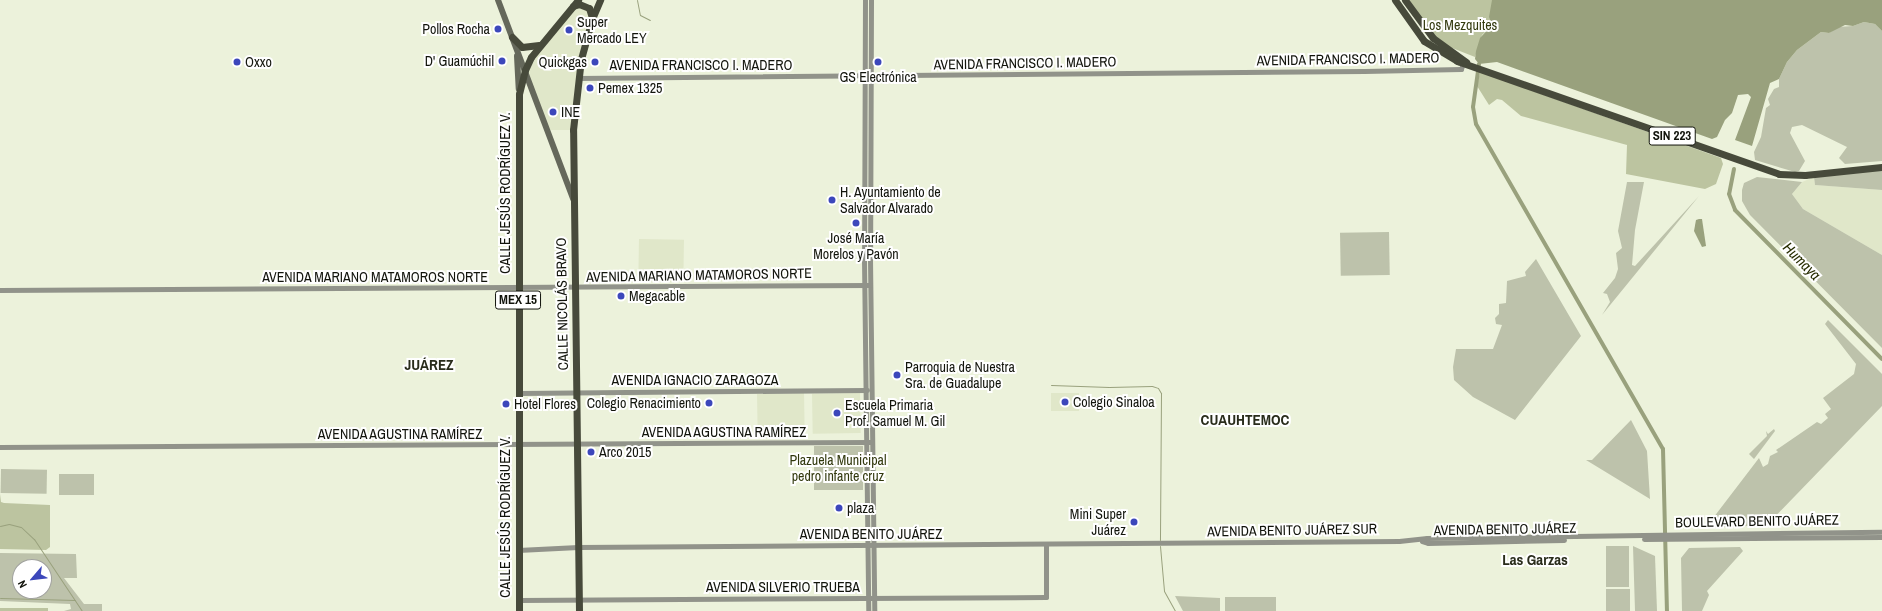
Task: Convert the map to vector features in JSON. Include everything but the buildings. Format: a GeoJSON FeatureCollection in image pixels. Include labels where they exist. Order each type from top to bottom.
{"type":"FeatureCollection","features":[{"type":"Feature","properties":{"kind":"main road"},"geometry":{"type":"LineString","coordinates":[[498,0],[574,200]]}},
{"type":"Feature","properties":{"kind":"main road","name":"CALLE NICOLÁS BRAVO"},"geometry":{"type":"LineString","coordinates":[[579,611],[573,130],[578,78],[592,19],[600,0]]}},
{"type":"Feature","properties":{"kind":"main road","name":"SIN 223"},"geometry":{"type":"LineString","coordinates":[[1395,0],[1424,41],[1441,53],[1779,174],[1806,175],[1882,167]]}},
{"type":"Feature","properties":{"kind":"main road","name":"SIN 223"},"geometry":{"type":"LineString","coordinates":[[1405,0],[1433,38],[1465,62]]}},
{"type":"Feature","properties":{"kind":"main road"},"geometry":{"type":"LineString","coordinates":[[576,3],[589,8],[592,19]]}},
{"type":"Feature","properties":{"kind":"main road","name":"MEX 15"},"geometry":{"type":"LineString","coordinates":[[519,94],[525,71],[540,45],[576,3]]}},
{"type":"Feature","properties":{"kind":"main road"},"geometry":{"type":"LineString","coordinates":[[513,38],[522,46],[540,45]]}},
{"type":"Feature","properties":{"kind":"main road","name":"CALLE JESÚS RODRÍGUEZ V."},"geometry":{"type":"LineString","coordinates":[[513,38],[518,63],[519,94],[519,611]]}},
{"type":"Feature","properties":{"kind":"street"},"geometry":{"type":"LineString","coordinates":[[865,0],[864,76],[867,285],[872,390],[874,611]]}},
{"type":"Feature","properties":{"kind":"street"},"geometry":{"type":"LineString","coordinates":[[868,611],[865,390],[871,0]]}},
{"type":"Feature","properties":{"kind":"street","name":"AVENIDA FRANCISCO I. MADERO"},"geometry":{"type":"LineString","coordinates":[[578,78],[1364,71],[1461,69],[1465,62]]}},
{"type":"Feature","properties":{"kind":"street","name":"AVENIDA MARIANO MATAMOROS NORTE"},"geometry":{"type":"LineString","coordinates":[[0,290],[575,288],[867,285]]}},
{"type":"Feature","properties":{"kind":"street","name":"AVENIDA IGNACIO ZARAGOZA"},"geometry":{"type":"LineString","coordinates":[[518,393],[872,390]]}},
{"type":"Feature","properties":{"kind":"street","name":"AVENIDA AGUSTINA RAMÍREZ"},"geometry":{"type":"LineString","coordinates":[[0,447],[576,445],[872,442]]}},
{"type":"Feature","properties":{"kind":"street","name":"BOULEVARD BENITO JUÁREZ"},"geometry":{"type":"LineString","coordinates":[[1670,536],[1882,532]]}},
{"type":"Feature","properties":{"kind":"street","name":"AVENIDA BENITO JUÁREZ"},"geometry":{"type":"LineString","coordinates":[[1422,541],[1428,543],[1632,537]]}},
{"type":"Feature","properties":{"kind":"street","name":"BOULEVARD BENITO JUÁREZ"},"geometry":{"type":"LineString","coordinates":[[1632,537],[1882,537]]}},
{"type":"Feature","properties":{"kind":"street","name":"AVENIDA BENITO JUÁREZ SUR"},"geometry":{"type":"LineString","coordinates":[[1163,544],[1422,541]]}},
{"type":"Feature","properties":{"kind":"street","name":"AVENIDA BENITO JUÁREZ"},"geometry":{"type":"LineString","coordinates":[[578,547],[1163,544]]}},
{"type":"Feature","properties":{"kind":"street","name":"AVENIDA SILVERIO TRUEBA"},"geometry":{"type":"LineString","coordinates":[[519,600],[1046,597],[1046,545]]}},
{"type":"Feature","properties":{"kind":"street"},"geometry":{"type":"LineString","coordinates":[[518,550],[578,547]]}},
{"type":"Feature","properties":{"kind":"shaded area"},"geometry":{"type":"Polygon","coordinates":[[[1492,0],[1882,0],[1882,31],[1875,24],[1864,22],[1853,26],[1845,25],[1829,33],[1821,32],[1797,50],[1787,62],[1779,79],[1770,83],[1752,146],[1735,140],[1751,97],[1748,94],[1738,95],[1732,113],[1725,120],[1717,137],[1712,139],[1497,62],[1479,64],[1475,59],[1476,51],[1480,38],[1492,25],[1489,17],[1492,0]]]}},
{"type":"Feature","properties":{"kind":"shaded area"},"geometry":{"type":"Polygon","coordinates":[[[572,4],[583,4],[591,18],[573,130],[547,130],[526,69],[572,4]]]}},
{"type":"Feature","properties":{"kind":"shaded area"},"geometry":{"type":"Polygon","coordinates":[[[1814,177],[1815,185],[1882,190],[1882,255],[1803,209],[1792,194],[1802,182],[1814,177]]]}},
{"type":"Feature","properties":{"kind":"shaded area"},"geometry":{"type":"Polygon","coordinates":[[[1702,219],[1706,246],[1702,247],[1694,231],[1696,220],[1702,219]]]}},
{"type":"Feature","properties":{"kind":"shaded area"},"geometry":{"type":"Polygon","coordinates":[[[639,239],[684,240],[683,282],[638,281],[639,239]]]}},
{"type":"Feature","properties":{"kind":"shaded area"},"geometry":{"type":"Polygon","coordinates":[[[804,393],[805,436],[758,437],[757,394],[804,393]]]}},
{"type":"Feature","properties":{"kind":"shaded area","name":"Escuela Primaria Prof. Samuel M. Gil"},"geometry":{"type":"Polygon","coordinates":[[[860,393],[861,433],[813,434],[812,394],[860,393]]]}},
{"type":"Feature","properties":{"kind":"shaded area","name":"Colegio Sinaloa"},"geometry":{"type":"Polygon","coordinates":[[[1051,393],[1079,393],[1079,411],[1051,411],[1051,393]]]}},
{"type":"Feature","properties":{"kind":"green space","name":"Los Mezquites"},"geometry":{"type":"Polygon","coordinates":[[[1409,0],[1492,0],[1492,25],[1482,35],[1475,57],[1442,44],[1431,35],[1409,0]]]}},
{"type":"Feature","properties":{"kind":"green space"},"geometry":{"type":"Polygon","coordinates":[[[1864,22],[1875,24],[1882,31],[1882,161],[1845,164],[1839,158],[1847,147],[1802,125],[1792,127],[1790,133],[1805,161],[1799,171],[1795,172],[1755,160],[1754,152],[1761,137],[1766,108],[1770,105],[1768,99],[1774,89],[1779,87],[1779,79],[1787,62],[1797,50],[1821,32],[1829,33],[1837,27],[1853,26],[1864,22]]]}},
{"type":"Feature","properties":{"kind":"green space"},"geometry":{"type":"Polygon","coordinates":[[[1480,72],[1721,158],[1723,164],[1716,184],[1705,189],[1626,174],[1627,145],[1521,116],[1502,100],[1497,99],[1489,105],[1477,86],[1480,72]]]}},
{"type":"Feature","properties":{"kind":"green space"},"geometry":{"type":"Polygon","coordinates":[[[1882,170],[1882,190],[1815,185],[1814,177],[1882,170]]]}},
{"type":"Feature","properties":{"kind":"green space"},"geometry":{"type":"Polygon","coordinates":[[[1757,177],[1802,182],[1792,194],[1803,209],[1882,255],[1882,348],[1750,215],[1742,201],[1742,190],[1744,183],[1757,177]]]}},
{"type":"Feature","properties":{"kind":"green space"},"geometry":{"type":"Polygon","coordinates":[[[1627,182],[1644,182],[1635,230],[1632,265],[1635,266],[1699,196],[1602,315],[1610,302],[1607,294],[1603,293],[1615,278],[1618,269],[1616,253],[1622,248],[1618,231],[1627,182]]]}},
{"type":"Feature","properties":{"kind":"green space"},"geometry":{"type":"Polygon","coordinates":[[[1389,232],[1390,275],[1341,276],[1340,233],[1389,232]]]}},
{"type":"Feature","properties":{"kind":"green space"},"geometry":{"type":"Polygon","coordinates":[[[1536,259],[1581,336],[1515,420],[1473,397],[1454,380],[1453,367],[1456,349],[1493,349],[1502,325],[1496,324],[1495,318],[1499,314],[1499,304],[1506,303],[1507,281],[1526,276],[1525,272],[1536,259]]]}},
{"type":"Feature","properties":{"kind":"green space"},"geometry":{"type":"Polygon","coordinates":[[[1828,320],[1882,374],[1882,406],[1767,525],[1708,528],[1707,526],[1759,458],[1763,467],[1768,464],[1770,456],[1778,452],[1776,450],[1817,422],[1821,424],[1828,418],[1825,414],[1831,409],[1823,398],[1854,374],[1856,364],[1825,324],[1828,320]]]}},
{"type":"Feature","properties":{"kind":"green space"},"geometry":{"type":"Polygon","coordinates":[[[1631,420],[1647,451],[1650,499],[1586,460],[1592,460],[1631,420]]]}},
{"type":"Feature","properties":{"kind":"green space"},"geometry":{"type":"Polygon","coordinates":[[[1774,429],[1775,431],[1754,459],[1749,454],[1767,436],[1766,431],[1768,434],[1774,429]]]}},
{"type":"Feature","properties":{"kind":"green space","name":"Plazuela Municipal pedro infante cruz"},"geometry":{"type":"Polygon","coordinates":[[[814,446],[863,446],[863,490],[814,490],[814,446]]]}},
{"type":"Feature","properties":{"kind":"green space"},"geometry":{"type":"Polygon","coordinates":[[[1,469],[47,470],[47,494],[1,493],[1,469]]]}},
{"type":"Feature","properties":{"kind":"green space"},"geometry":{"type":"Polygon","coordinates":[[[59,474],[94,474],[94,495],[59,495],[59,474]]]}},
{"type":"Feature","properties":{"kind":"green space"},"geometry":{"type":"Polygon","coordinates":[[[0,494],[1,502],[4,503],[50,505],[50,547],[46,550],[0,549],[0,494]]]}},
{"type":"Feature","properties":{"kind":"green space"},"geometry":{"type":"Polygon","coordinates":[[[1606,546],[1629,546],[1629,587],[1606,587],[1606,546]]]}},
{"type":"Feature","properties":{"kind":"green space"},"geometry":{"type":"Polygon","coordinates":[[[1633,546],[1655,556],[1657,611],[1635,611],[1633,546]]]}},
{"type":"Feature","properties":{"kind":"green space"},"geometry":{"type":"Polygon","coordinates":[[[1740,547],[1743,551],[1707,591],[1709,595],[1702,611],[1682,611],[1681,558],[1689,548],[1740,547]]]}},
{"type":"Feature","properties":{"kind":"green space"},"geometry":{"type":"Polygon","coordinates":[[[0,553],[76,554],[77,578],[64,578],[84,604],[102,604],[102,611],[64,611],[71,609],[70,604],[0,601],[0,553]]]}},
{"type":"Feature","properties":{"kind":"green space"},"geometry":{"type":"Polygon","coordinates":[[[1606,589],[1630,589],[1630,611],[1606,611],[1606,589]]]}},
{"type":"Feature","properties":{"kind":"green space"},"geometry":{"type":"Polygon","coordinates":[[[1175,596],[1220,598],[1220,611],[1183,611],[1175,596]]]}},
{"type":"Feature","properties":{"kind":"green space"},"geometry":{"type":"Polygon","coordinates":[[[1225,597],[1276,597],[1276,611],[1225,611],[1225,597]]]}},
{"type":"Feature","properties":{"kind":"green space"},"geometry":{"type":"Polygon","coordinates":[[[0,608],[48,608],[48,611],[0,611],[0,608]]]}},
{"type":"Feature","properties":{"kind":"waterway"},"geometry":{"type":"LineString","coordinates":[[637,0],[640,15],[650,20]]}},
{"type":"Feature","properties":{"kind":"waterway"},"geometry":{"type":"LineString","coordinates":[[1479,64],[1473,107],[1476,124],[1663,449],[1667,611]]}},
{"type":"Feature","properties":{"kind":"waterway","name":"Humaya"},"geometry":{"type":"LineString","coordinates":[[1734,169],[1729,194],[1735,210],[1882,359]]}},
{"type":"Feature","properties":{"kind":"waterway"},"geometry":{"type":"LineString","coordinates":[[1051,385],[1109,387],[1152,386],[1158,388],[1161,393],[1160,540]]}},
{"type":"Feature","properties":{"kind":"waterway"},"geometry":{"type":"LineString","coordinates":[[0,526],[9,524],[21,527],[34,539],[82,611]]}},
{"type":"Feature","properties":{"kind":"waterway"},"geometry":{"type":"LineString","coordinates":[[1160,546],[1164,591],[1175,611]]}},
{"type":"Feature","properties":{"kind":"waterway"},"geometry":{"type":"LineString","coordinates":[[0,598],[75,600]]}},
{"type":"Feature","properties":{"kind":"place","name":"Pollos Rocha"},"geometry":{"type":"Point","coordinates":[498,29]}},
{"type":"Feature","properties":{"kind":"place","name":"Super Mercado LEY"},"geometry":{"type":"Point","coordinates":[569,30]}},
{"type":"Feature","properties":{"kind":"place","name":"D' Guamúchil"},"geometry":{"type":"Point","coordinates":[502,61]}},
{"type":"Feature","properties":{"kind":"place","name":"Oxxo"},"geometry":{"type":"Point","coordinates":[237,62]}},
{"type":"Feature","properties":{"kind":"place","name":"Quickgas"},"geometry":{"type":"Point","coordinates":[595,62]}},
{"type":"Feature","properties":{"kind":"place","name":"GS Electrónica"},"geometry":{"type":"Point","coordinates":[878,62]}},
{"type":"Feature","properties":{"kind":"place","name":"Pemex 1325"},"geometry":{"type":"Point","coordinates":[590,88]}},
{"type":"Feature","properties":{"kind":"place","name":"INE"},"geometry":{"type":"Point","coordinates":[553,112]}},
{"type":"Feature","properties":{"kind":"place","name":"H. Ayuntamiento de Salvador Alvarado"},"geometry":{"type":"Point","coordinates":[832,200]}},
{"type":"Feature","properties":{"kind":"place","name":"José María Morelos y Pavón"},"geometry":{"type":"Point","coordinates":[856,223]}},
{"type":"Feature","properties":{"kind":"place","name":"Megacable"},"geometry":{"type":"Point","coordinates":[621,296]}},
{"type":"Feature","properties":{"kind":"place","name":"Parroquia de Nuestra Sra. de Guadalupe"},"geometry":{"type":"Point","coordinates":[897,375]}},
{"type":"Feature","properties":{"kind":"place","name":"Colegio Sinaloa"},"geometry":{"type":"Point","coordinates":[1065,402]}},
{"type":"Feature","properties":{"kind":"place","name":"Colegio Renacimiento"},"geometry":{"type":"Point","coordinates":[709,403]}},
{"type":"Feature","properties":{"kind":"place","name":"Hotel Flores"},"geometry":{"type":"Point","coordinates":[506,404]}},
{"type":"Feature","properties":{"kind":"place","name":"Escuela Primaria Prof. Samuel M. Gil"},"geometry":{"type":"Point","coordinates":[837,413]}},
{"type":"Feature","properties":{"kind":"place","name":"Arco 2015"},"geometry":{"type":"Point","coordinates":[591,452]}},
{"type":"Feature","properties":{"kind":"place","name":"plaza"},"geometry":{"type":"Point","coordinates":[839,508]}},
{"type":"Feature","properties":{"kind":"place","name":"Mini Super Juárez"},"geometry":{"type":"Point","coordinates":[1134,522]}},
{"type":"Feature","properties":{"kind":"district","name":"JUÁREZ"},"geometry":{"type":"Point","coordinates":[429,365]}},
{"type":"Feature","properties":{"kind":"district","name":"CUAUHTEMOC"},"geometry":{"type":"Point","coordinates":[1245,420]}},
{"type":"Feature","properties":{"kind":"district","name":"Las Garzas"},"geometry":{"type":"Point","coordinates":[1535,560]}}]}
